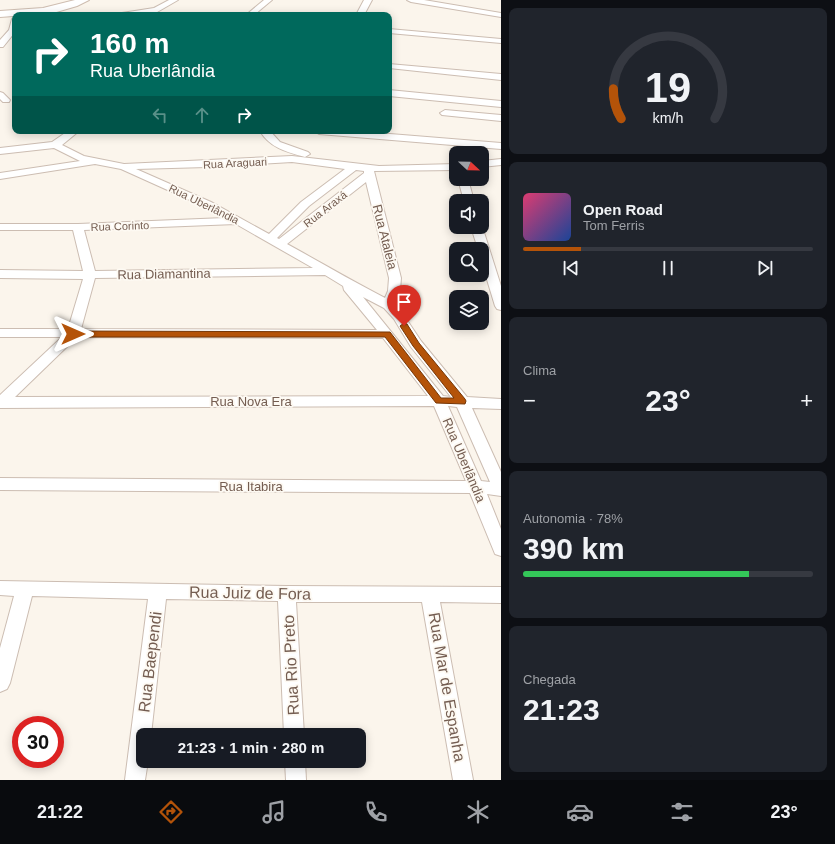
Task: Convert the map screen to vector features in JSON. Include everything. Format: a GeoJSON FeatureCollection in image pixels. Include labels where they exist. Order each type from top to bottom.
{"type":"FeatureCollection","features":[{"type":"Feature","properties":{"kind":"street"},"geometry":{"type":"LineString","coordinates":[[39,12],[55,10],[69,2],[84,0]]}},
{"type":"Feature","properties":{"kind":"street"},"geometry":{"type":"LineString","coordinates":[[152,12],[174,0]]}},
{"type":"Feature","properties":{"kind":"street"},"geometry":{"type":"LineString","coordinates":[[254,12],[268,0]]}},
{"type":"Feature","properties":{"kind":"street"},"geometry":{"type":"LineString","coordinates":[[362,12],[368,0]]}},
{"type":"Feature","properties":{"kind":"street"},"geometry":{"type":"LineString","coordinates":[[411,0],[501,15]]}},
{"type":"Feature","properties":{"kind":"street"},"geometry":{"type":"LineString","coordinates":[[0,9],[12,14]]}},
{"type":"Feature","properties":{"kind":"street"},"geometry":{"type":"LineString","coordinates":[[142,12],[155,10]]}},
{"type":"Feature","properties":{"kind":"street"},"geometry":{"type":"LineString","coordinates":[[0,14],[12,15]]}},
{"type":"Feature","properties":{"kind":"street"},"geometry":{"type":"LineString","coordinates":[[0,32],[12,30]]}},
{"type":"Feature","properties":{"kind":"street"},"geometry":{"type":"LineString","coordinates":[[392,31],[501,41]]}},
{"type":"Feature","properties":{"kind":"street"},"geometry":{"type":"LineString","coordinates":[[0,45],[12,32]]}},
{"type":"Feature","properties":{"kind":"street"},"geometry":{"type":"LineString","coordinates":[[392,66],[501,77]]}},
{"type":"Feature","properties":{"kind":"street"},"geometry":{"type":"LineString","coordinates":[[392,93],[501,104]]}},
{"type":"Feature","properties":{"kind":"street"},"geometry":{"type":"LineString","coordinates":[[445,112],[501,118]]}},
{"type":"Feature","properties":{"kind":"street"},"geometry":{"type":"LineString","coordinates":[[0,151],[55,146],[70,134]]}},
{"type":"Feature","properties":{"kind":"street"},"geometry":{"type":"LineString","coordinates":[[267,134],[272,140],[284,148],[369,171],[449,167]]}},
{"type":"Feature","properties":{"kind":"street"},"geometry":{"type":"LineString","coordinates":[[355,134],[501,146]]}},
{"type":"Feature","properties":{"kind":"street","name":"Rua Uberlândia"},"geometry":{"type":"LineString","coordinates":[[55,146],[75,155],[97,162],[124,166],[207,204],[328,270],[344,282],[388,305],[399,317],[416,344],[462,401],[501,489]]}},
{"type":"Feature","properties":{"kind":"street","name":"Rua Araguari"},"geometry":{"type":"LineString","coordinates":[[124,166],[207,164],[292,159],[350,166]]}},
{"type":"Feature","properties":{"kind":"street"},"geometry":{"type":"LineString","coordinates":[[0,176],[97,162]]}},
{"type":"Feature","properties":{"kind":"street"},"geometry":{"type":"LineString","coordinates":[[489,163],[501,162]]}},
{"type":"Feature","properties":{"kind":"street","name":"Rua Araxá"},"geometry":{"type":"LineString","coordinates":[[275,242],[305,204],[350,166]]}},
{"type":"Feature","properties":{"kind":"street","name":"Rua Araxá"},"geometry":{"type":"LineString","coordinates":[[275,242],[369,171]]}},
{"type":"Feature","properties":{"kind":"street","name":"Rua Ataleia"},"geometry":{"type":"LineString","coordinates":[[369,171],[395,278],[394,291],[388,305]]}},
{"type":"Feature","properties":{"kind":"street","name":"Rua Corinto"},"geometry":{"type":"LineString","coordinates":[[0,227],[78,227],[240,222]]}},
{"type":"Feature","properties":{"kind":"street"},"geometry":{"type":"LineString","coordinates":[[0,402],[73,334],[90,275],[78,227]]}},
{"type":"Feature","properties":{"kind":"street"},"geometry":{"type":"LineString","coordinates":[[479,234],[501,306]]}},
{"type":"Feature","properties":{"kind":"street","name":"Rua Diamantina"},"geometry":{"type":"LineString","coordinates":[[0,274],[90,275],[328,270]]}},
{"type":"Feature","properties":{"kind":"street","name":"Rua Uberlândia"},"geometry":{"type":"LineString","coordinates":[[344,282],[439,401],[501,549]]}},
{"type":"Feature","properties":{"kind":"street"},"geometry":{"type":"LineString","coordinates":[[0,333],[387,334]]}},
{"type":"Feature","properties":{"kind":"street","name":"Rua Nova Era"},"geometry":{"type":"LineString","coordinates":[[0,402],[462,401],[501,404]]}},
{"type":"Feature","properties":{"kind":"street","name":"Rua Itabira"},"geometry":{"type":"LineString","coordinates":[[0,484],[501,489]]}},
{"type":"Feature","properties":{"kind":"street","name":"Rua Juiz de Fora"},"geometry":{"type":"LineString","coordinates":[[0,588],[287,594],[501,595]]}},
{"type":"Feature","properties":{"kind":"street"},"geometry":{"type":"LineString","coordinates":[[0,683],[25,588]]}},
{"type":"Feature","properties":{"kind":"street","name":"Rua Baependi"},"geometry":{"type":"LineString","coordinates":[[135,780],[158,592]]}},
{"type":"Feature","properties":{"kind":"street","name":"Rua Rio Preto"},"geometry":{"type":"LineString","coordinates":[[287,594],[294,728]]}},
{"type":"Feature","properties":{"kind":"street","name":"Rua Mar de Espanha"},"geometry":{"type":"LineString","coordinates":[[430,595],[463,780]]}},
{"type":"Feature","properties":{"kind":"street"},"geometry":{"type":"LineString","coordinates":[[295,768],[296,780]]}},
{"type":"Feature","properties":{"kind":"route"},"geometry":{"type":"LineString","coordinates":[[73,334],[387,334],[439,401],[462,401],[416,344],[404,326]]}}]}
